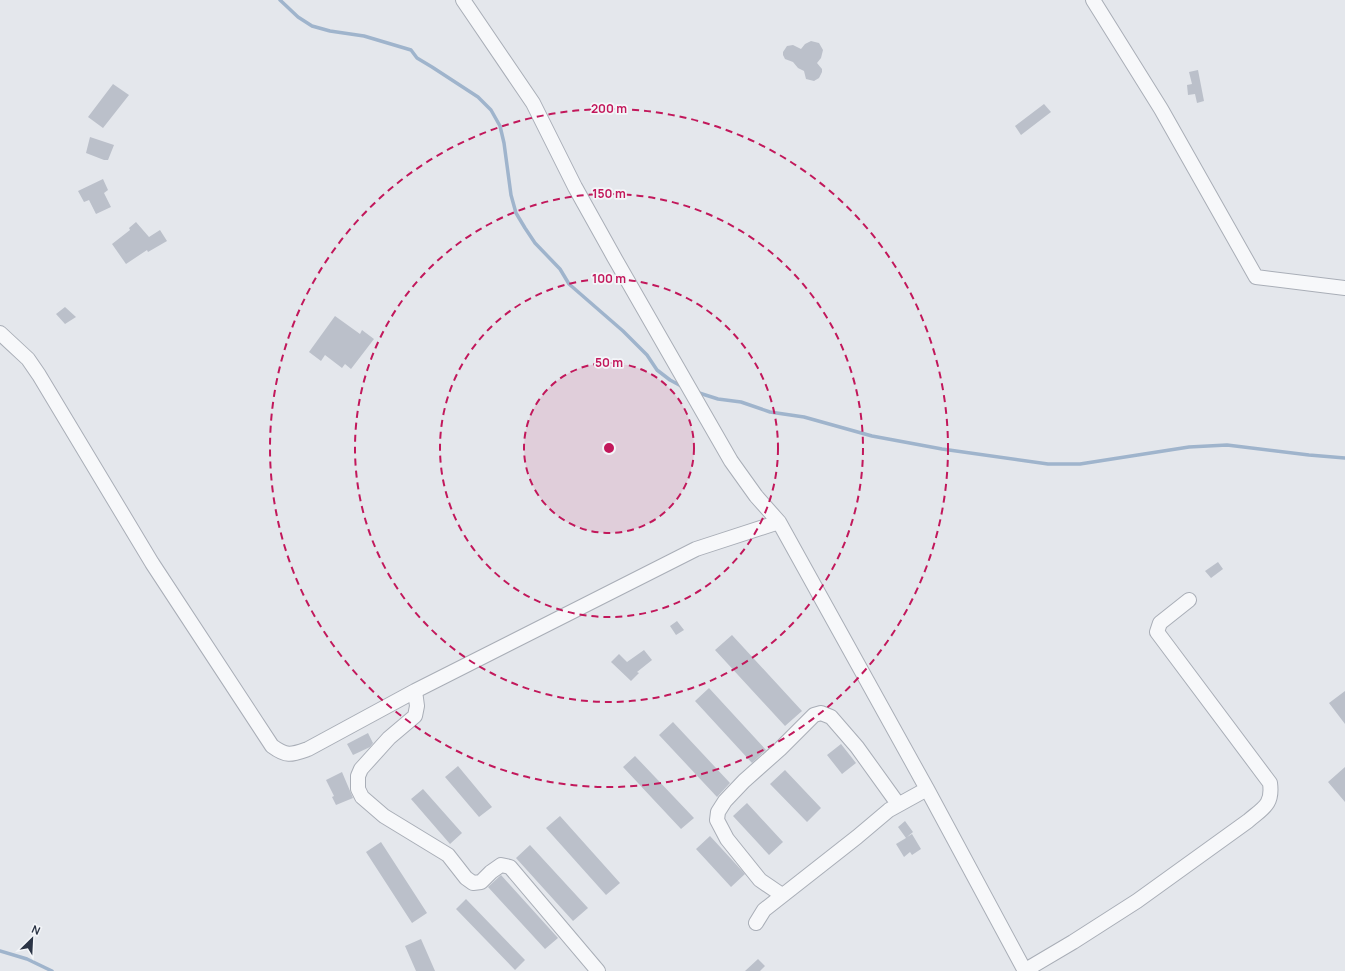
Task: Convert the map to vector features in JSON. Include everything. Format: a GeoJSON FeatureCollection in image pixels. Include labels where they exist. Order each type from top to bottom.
{"type":"FeatureCollection","features":[{"type":"Feature","properties":{"kind":"street"},"geometry":{"type":"LineString","coordinates":[[463,0],[533,103],[575,187],[614,258],[664,342],[731,461],[756,496],[779,522],[927,789],[1025,971],[1137,901],[1248,821],[1270,800],[1270,783],[1157,632],[1160,623],[1189,600]]}},
{"type":"Feature","properties":{"kind":"street"},"geometry":{"type":"LineString","coordinates":[[1093,0],[1161,109],[1256,277],[1345,288]]}},
{"type":"Feature","properties":{"kind":"street"},"geometry":{"type":"LineString","coordinates":[[1,335],[28,358],[152,563],[272,746],[281,752],[293,754],[308,749],[415,691],[696,549],[779,522]]}},
{"type":"Feature","properties":{"kind":"street"},"geometry":{"type":"LineString","coordinates":[[415,691],[417,706],[415,716],[389,738],[361,769],[357,783],[362,797],[384,816],[448,855],[466,878],[473,883],[481,882],[491,872],[502,865],[510,867],[598,971]]}},
{"type":"Feature","properties":{"kind":"street"},"geometry":{"type":"LineString","coordinates":[[782,895],[760,880],[732,844],[717,820],[718,812],[744,781],[780,749],[814,715],[821,713],[831,717],[857,747],[898,804]]}},
{"type":"Feature","properties":{"kind":"street"},"geometry":{"type":"LineString","coordinates":[[756,923],[764,910],[851,842],[889,810],[927,789]]}},
{"type":"Feature","properties":{"kind":"building"},"geometry":{"type":"Polygon","coordinates":[[[811,41],[819,43],[823,50],[821,58],[817,63],[822,69],[822,72],[819,78],[814,81],[806,79],[804,71],[798,68],[793,62],[785,59],[783,55],[783,52],[787,46],[793,45],[801,49],[805,44],[811,41]]]}},
{"type":"Feature","properties":{"kind":"building"},"geometry":{"type":"Polygon","coordinates":[[[1198,70],[1204,101],[1197,103],[1195,94],[1188,95],[1187,85],[1192,84],[1189,72],[1198,70]]]}},
{"type":"Feature","properties":{"kind":"building"},"geometry":{"type":"Polygon","coordinates":[[[113,84],[129,95],[103,128],[88,117],[113,84]]]}},
{"type":"Feature","properties":{"kind":"building"},"geometry":{"type":"Polygon","coordinates":[[[1044,104],[1051,112],[1021,135],[1015,126],[1044,104]]]}},
{"type":"Feature","properties":{"kind":"building"},"geometry":{"type":"Polygon","coordinates":[[[90,137],[114,145],[108,160],[104,160],[86,153],[90,137]]]}},
{"type":"Feature","properties":{"kind":"building"},"geometry":{"type":"Polygon","coordinates":[[[103,179],[108,190],[104,193],[111,207],[96,214],[89,200],[84,202],[78,191],[103,179]]]}},
{"type":"Feature","properties":{"kind":"building"},"geometry":{"type":"Polygon","coordinates":[[[136,222],[149,237],[160,230],[167,241],[148,252],[147,250],[126,264],[112,244],[130,230],[129,228],[136,222]]]}},
{"type":"Feature","properties":{"kind":"building"},"geometry":{"type":"Polygon","coordinates":[[[65,307],[76,317],[65,324],[56,314],[65,307]]]}},
{"type":"Feature","properties":{"kind":"building"},"geometry":{"type":"Polygon","coordinates":[[[335,316],[360,334],[362,330],[374,339],[351,369],[345,364],[342,368],[325,355],[321,361],[309,352],[335,316]]]}},
{"type":"Feature","properties":{"kind":"building"},"geometry":{"type":"Polygon","coordinates":[[[1218,562],[1223,569],[1211,578],[1205,571],[1218,562]]]}},
{"type":"Feature","properties":{"kind":"building"},"geometry":{"type":"Polygon","coordinates":[[[677,621],[684,630],[676,635],[670,626],[677,621]]]}},
{"type":"Feature","properties":{"kind":"building"},"geometry":{"type":"Polygon","coordinates":[[[732,635],[802,711],[785,726],[715,650],[732,635]]]}},
{"type":"Feature","properties":{"kind":"building"},"geometry":{"type":"Polygon","coordinates":[[[644,650],[652,660],[637,672],[639,673],[631,681],[611,662],[619,654],[627,662],[644,650]]]}},
{"type":"Feature","properties":{"kind":"building"},"geometry":{"type":"Polygon","coordinates":[[[709,688],[766,750],[752,763],[695,701],[709,688]]]}},
{"type":"Feature","properties":{"kind":"building"},"geometry":{"type":"Polygon","coordinates":[[[1345,691],[1345,724],[1329,703],[1345,691]]]}},
{"type":"Feature","properties":{"kind":"building"},"geometry":{"type":"Polygon","coordinates":[[[673,722],[730,783],[717,797],[659,735],[673,722]]]}},
{"type":"Feature","properties":{"kind":"building"},"geometry":{"type":"Polygon","coordinates":[[[368,733],[373,743],[370,747],[353,755],[347,744],[368,733]]]}},
{"type":"Feature","properties":{"kind":"building"},"geometry":{"type":"Polygon","coordinates":[[[841,744],[856,763],[842,774],[827,755],[841,744]]]}},
{"type":"Feature","properties":{"kind":"building"},"geometry":{"type":"Polygon","coordinates":[[[635,756],[694,818],[681,829],[623,767],[635,756]]]}},
{"type":"Feature","properties":{"kind":"building"},"geometry":{"type":"Polygon","coordinates":[[[458,766],[492,807],[479,817],[445,777],[458,766]]]}},
{"type":"Feature","properties":{"kind":"building"},"geometry":{"type":"Polygon","coordinates":[[[1345,767],[1345,802],[1328,782],[1345,767]]]}},
{"type":"Feature","properties":{"kind":"building"},"geometry":{"type":"Polygon","coordinates":[[[785,770],[821,808],[807,822],[770,784],[785,770]]]}},
{"type":"Feature","properties":{"kind":"building"},"geometry":{"type":"Polygon","coordinates":[[[342,772],[353,798],[336,805],[332,797],[334,796],[326,780],[342,772]]]}},
{"type":"Feature","properties":{"kind":"building"},"geometry":{"type":"Polygon","coordinates":[[[423,789],[462,833],[450,844],[411,799],[423,789]]]}},
{"type":"Feature","properties":{"kind":"building"},"geometry":{"type":"Polygon","coordinates":[[[747,803],[783,842],[769,855],[733,816],[747,803]]]}},
{"type":"Feature","properties":{"kind":"building"},"geometry":{"type":"Polygon","coordinates":[[[560,816],[620,883],[606,895],[546,828],[560,816]]]}},
{"type":"Feature","properties":{"kind":"building"},"geometry":{"type":"Polygon","coordinates":[[[905,821],[913,832],[907,837],[912,834],[921,849],[912,855],[910,852],[904,857],[896,844],[906,838],[898,827],[905,821]]]}},
{"type":"Feature","properties":{"kind":"building"},"geometry":{"type":"Polygon","coordinates":[[[710,836],[745,874],[731,887],[696,849],[710,836]]]}},
{"type":"Feature","properties":{"kind":"building"},"geometry":{"type":"Polygon","coordinates":[[[381,842],[427,913],[412,923],[366,852],[381,842]]]}},
{"type":"Feature","properties":{"kind":"building"},"geometry":{"type":"Polygon","coordinates":[[[530,845],[588,908],[573,921],[516,858],[530,845]]]}},
{"type":"Feature","properties":{"kind":"building"},"geometry":{"type":"Polygon","coordinates":[[[501,875],[558,938],[545,949],[488,887],[501,875]]]}},
{"type":"Feature","properties":{"kind":"building"},"geometry":{"type":"Polygon","coordinates":[[[466,899],[525,960],[515,970],[456,909],[466,899]]]}},
{"type":"Feature","properties":{"kind":"building"},"geometry":{"type":"Polygon","coordinates":[[[421,939],[435,971],[416,971],[405,946],[421,939]]]}},
{"type":"Feature","properties":{"kind":"building"},"geometry":{"type":"Polygon","coordinates":[[[758,959],[765,966],[760,971],[745,971],[758,959]]]}},
{"type":"Feature","properties":{"kind":"waterway"},"geometry":{"type":"LineString","coordinates":[[280,0],[298,17],[312,26],[330,31],[364,36],[411,50],[417,58],[478,97],[491,110],[500,126],[504,143],[511,195],[516,213],[535,243],[560,269],[569,284],[623,331],[647,355],[657,370],[670,380],[683,387]]}},
{"type":"Feature","properties":{"kind":"waterway"},"geometry":{"type":"LineString","coordinates":[[696,392],[718,399],[741,402],[770,412],[804,417],[872,436],[942,449],[1048,464],[1080,464],[1189,447],[1227,445],[1345,458]]}},
{"type":"Feature","properties":{"kind":"waterway"},"geometry":{"type":"LineString","coordinates":[[0,951],[27,959],[52,971]]}}]}
